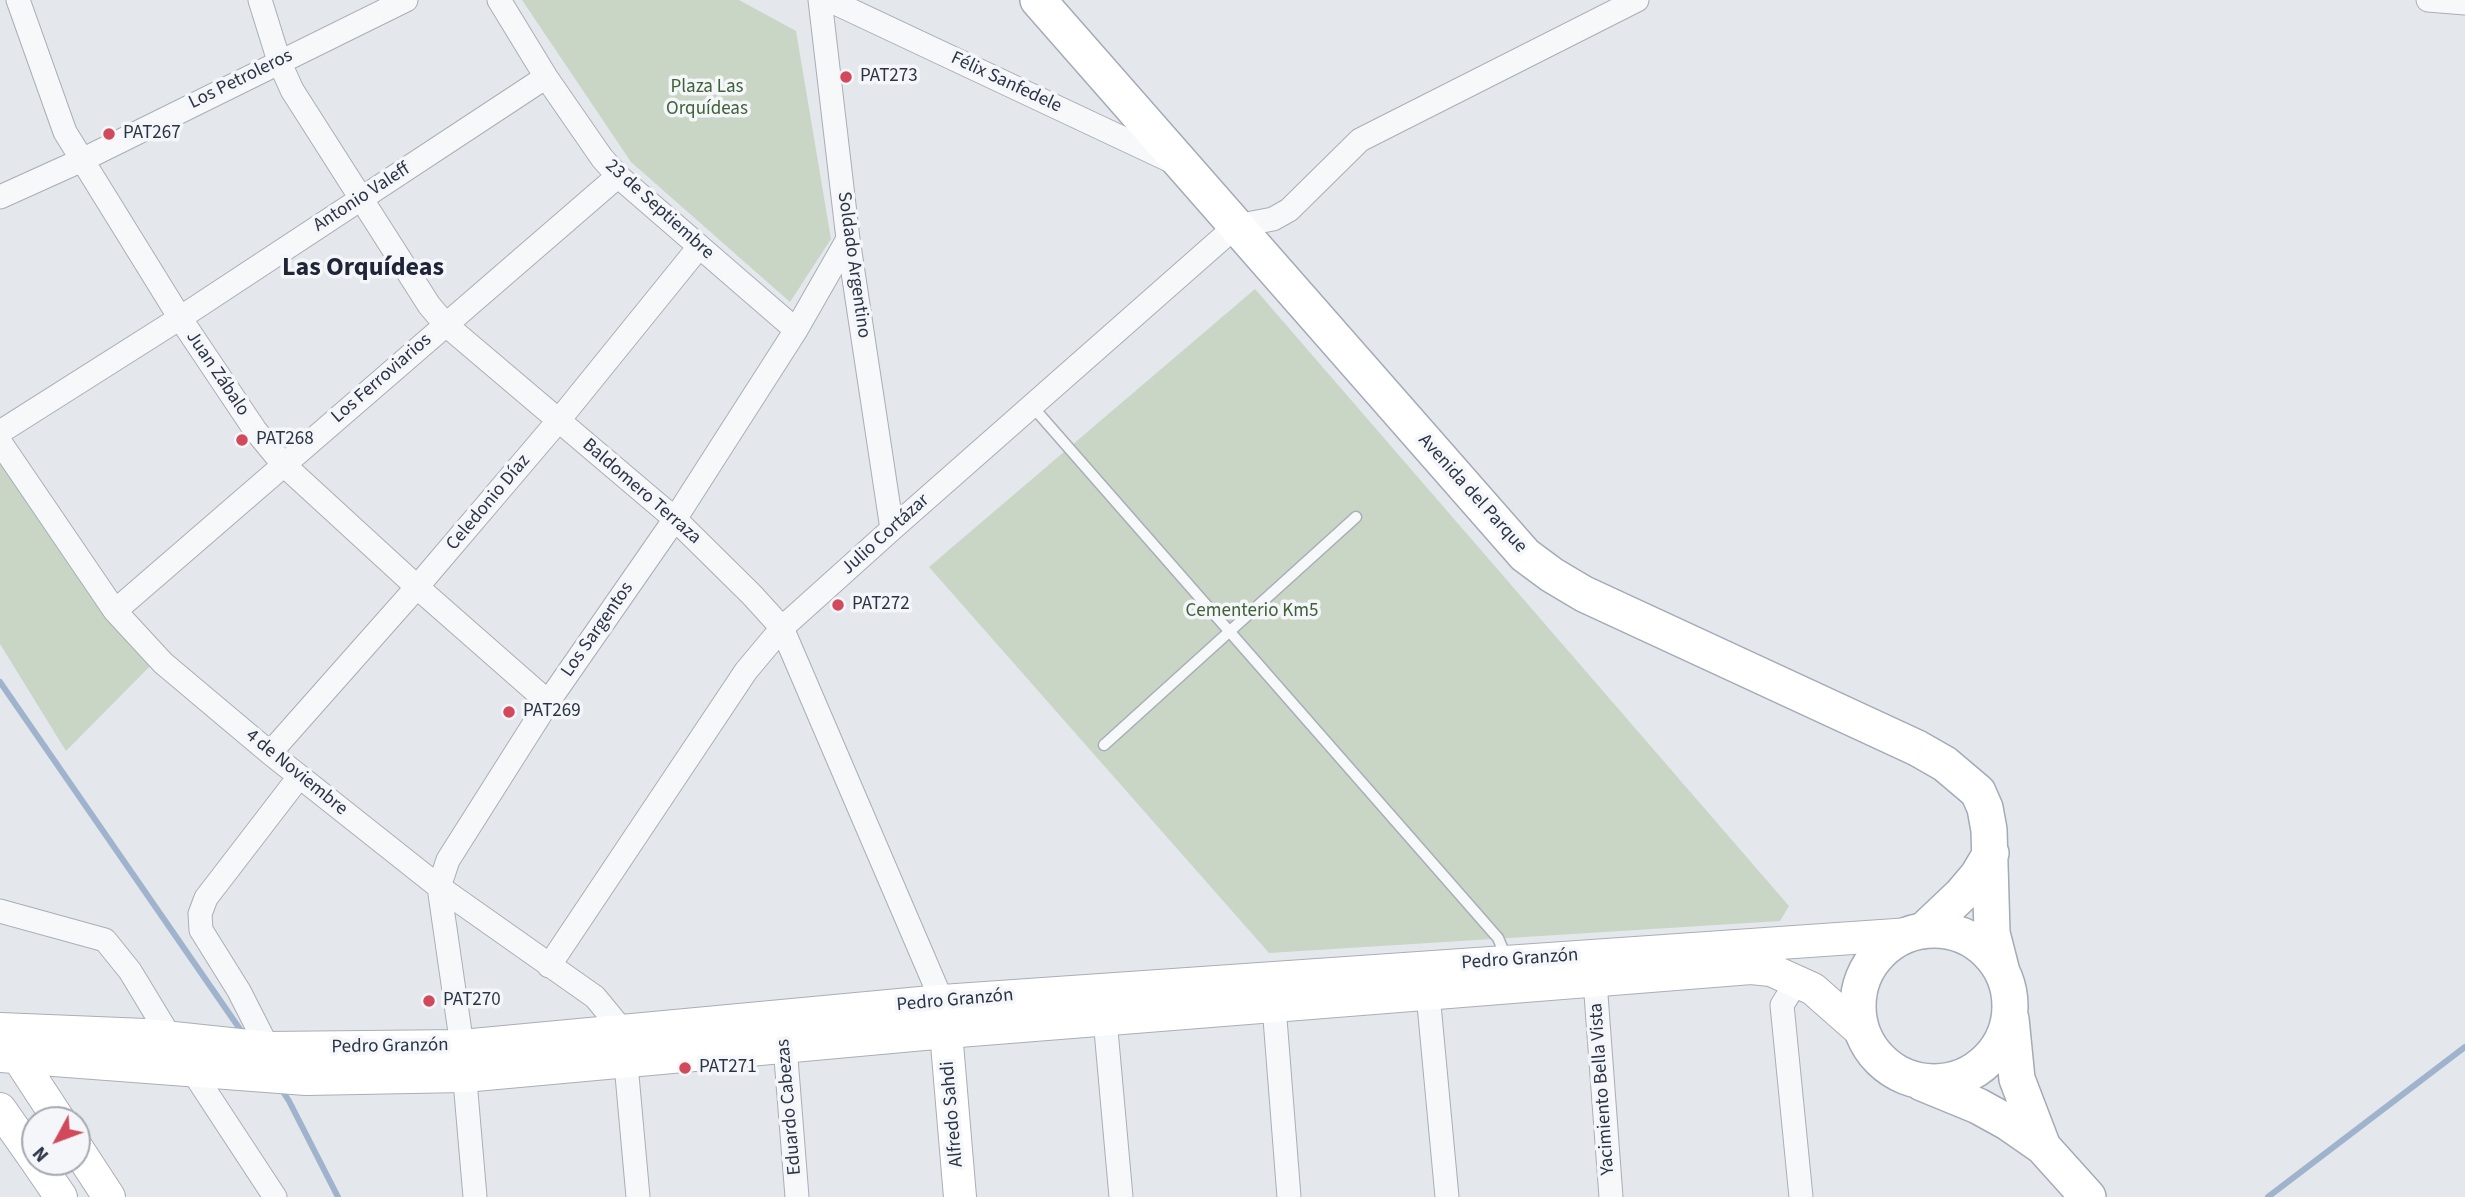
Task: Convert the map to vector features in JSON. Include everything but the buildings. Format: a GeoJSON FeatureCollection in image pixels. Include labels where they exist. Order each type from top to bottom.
{"type":"FeatureCollection","features":[{"type":"Feature","properties":{"kind":"main road","name":"Avenida del Parque"},"geometry":{"type":"LineString","coordinates":[[1038,0],[1525,555],[1584,594],[1917,748],[1945,764],[1978,792],[1984,808],[1991,853],[1992,933],[2002,972]]}},
{"type":"Feature","properties":{"kind":"main road"},"geometry":{"type":"LineString","coordinates":[[1991,853],[1978,875],[1961,895],[1916,932],[1886,947],[1868,968],[1858,1007],[1863,1033],[1877,1057],[1899,1073],[1978,1106],[2043,1147],[2088,1197]]}},
{"type":"Feature","properties":{"kind":"main road"},"geometry":{"type":"LineString","coordinates":[[1916,932],[1950,931],[1963,935],[1986,950],[2002,972],[2007,985],[2017,1079],[2043,1147]]}},
{"type":"Feature","properties":{"kind":"main road","name":"Pedro Granzón"},"geometry":{"type":"LineString","coordinates":[[9,1057],[306,1079],[463,1061],[944,1017],[1508,974],[1916,932]]}},
{"type":"Feature","properties":{"kind":"main road","name":"Pedro Granzón"},"geometry":{"type":"LineString","coordinates":[[944,1017],[1105,1019],[1164,1000],[1274,1006],[1428,994],[1508,974],[1595,981],[1751,968],[1771,970],[1797,981],[1831,1004],[1863,1033]]}},
{"type":"Feature","properties":{"kind":"main road"},"geometry":{"type":"LineString","coordinates":[[1912,1079],[1952,1080],[1977,1069],[1997,1050],[2008,1025],[2010,1012]]}},
{"type":"Feature","properties":{"kind":"main road","name":"Alfredo Sahdi"},"geometry":{"type":"LineString","coordinates":[[944,1017],[960,1197]]}},
{"type":"Feature","properties":{"kind":"main road"},"geometry":{"type":"LineString","coordinates":[[0,1029],[9,1057],[48,1106]]}},
{"type":"Feature","properties":{"kind":"main road","name":"Pedro Granzón"},"geometry":{"type":"LineString","coordinates":[[0,1029],[170,1037],[268,1048],[463,1061]]}},
{"type":"Feature","properties":{"kind":"main road"},"geometry":{"type":"LineString","coordinates":[[0,1109],[21,1139]]}},
{"type":"Feature","properties":{"kind":"main road"},"geometry":{"type":"LineString","coordinates":[[91,1169],[109,1197]]}},
{"type":"Feature","properties":{"kind":"main road"},"geometry":{"type":"LineString","coordinates":[[46,1176],[61,1197]]}},
{"type":"Feature","properties":{"kind":"street","name":"Baldomero Terraza"},"geometry":{"type":"LineString","coordinates":[[260,0],[279,61],[292,90],[429,305],[446,324],[675,519],[782,628],[944,1017]]}},
{"type":"Feature","properties":{"kind":"street","name":"Los Petroleros"},"geometry":{"type":"LineString","coordinates":[[0,197],[82,160],[406,0]]}},
{"type":"Feature","properties":{"kind":"street","name":"23 de Septiembre"},"geometry":{"type":"LineString","coordinates":[[499,0],[546,77],[602,158],[618,176],[796,330]]}},
{"type":"Feature","properties":{"kind":"street","name":"Soldado Argentino"},"geometry":{"type":"LineString","coordinates":[[820,0],[848,239],[892,529]]}},
{"type":"Feature","properties":{"kind":"street","name":"Félix Sanfedele"},"geometry":{"type":"LineString","coordinates":[[829,0],[1184,167]]}},
{"type":"Feature","properties":{"kind":"street"},"geometry":{"type":"LineString","coordinates":[[1236,226],[1273,219],[1289,210],[1360,140],[1637,0]]}},
{"type":"Feature","properties":{"kind":"street"},"geometry":{"type":"LineString","coordinates":[[2428,0],[2465,3]]}},
{"type":"Feature","properties":{"kind":"street","name":"Juan Zábalo"},"geometry":{"type":"LineString","coordinates":[[21,1],[65,132],[180,318],[255,430],[283,464],[548,702]]}},
{"type":"Feature","properties":{"kind":"street","name":"Antonio Valeff"},"geometry":{"type":"LineString","coordinates":[[0,432],[180,318],[546,77]]}},
{"type":"Feature","properties":{"kind":"street","name":"Los Ferroviarios"},"geometry":{"type":"LineString","coordinates":[[116,611],[618,176]]}},
{"type":"Feature","properties":{"kind":"street","name":"Julio Cortázar"},"geometry":{"type":"LineString","coordinates":[[549,966],[746,671],[782,628],[1236,226]]}},
{"type":"Feature","properties":{"kind":"street","name":"Los Sargentos"},"geometry":{"type":"LineString","coordinates":[[475,1197],[463,1061],[439,887],[448,860],[548,702],[675,519],[796,330],[848,239]]}},
{"type":"Feature","properties":{"kind":"street","name":"Celedonio Díaz"},"geometry":{"type":"LineString","coordinates":[[270,753],[417,587],[559,420],[699,247]]}},
{"type":"Feature","properties":{"kind":"street","name":"4 de Noviembre"},"geometry":{"type":"LineString","coordinates":[[0,442],[116,611],[163,663],[270,753],[439,887],[595,997],[625,1046]]}},
{"type":"Feature","properties":{"kind":"street"},"geometry":{"type":"LineString","coordinates":[[268,1048],[239,991],[201,930],[200,914],[206,898],[299,776]]}},
{"type":"Feature","properties":{"kind":"street"},"geometry":{"type":"LineString","coordinates":[[0,911],[105,940],[130,971],[170,1037]]}},
{"type":"Feature","properties":{"kind":"street","name":"Yacimiento Bella Vista"},"geometry":{"type":"LineString","coordinates":[[1595,981],[1611,1197]]}},
{"type":"Feature","properties":{"kind":"street"},"geometry":{"type":"LineString","coordinates":[[1797,981],[1782,1005],[1801,1197]]}},
{"type":"Feature","properties":{"kind":"street"},"geometry":{"type":"LineString","coordinates":[[1428,994],[1447,1197]]}},
{"type":"Feature","properties":{"kind":"street"},"geometry":{"type":"LineString","coordinates":[[1274,1006],[1289,1197]]}},
{"type":"Feature","properties":{"kind":"street"},"geometry":{"type":"LineString","coordinates":[[1105,1019],[1121,1197]]}},
{"type":"Feature","properties":{"kind":"street","name":"Eduardo Cabezas"},"geometry":{"type":"LineString","coordinates":[[784,1031],[797,1197]]}},
{"type":"Feature","properties":{"kind":"street"},"geometry":{"type":"LineString","coordinates":[[625,1046],[638,1197]]}},
{"type":"Feature","properties":{"kind":"street"},"geometry":{"type":"LineString","coordinates":[[193,1072],[275,1197]]}},
{"type":"Feature","properties":{"kind":"lane"},"geometry":{"type":"LineString","coordinates":[[1032,406],[1498,938],[1508,974]]}},
{"type":"Feature","properties":{"kind":"lane"},"geometry":{"type":"LineString","coordinates":[[1104,745],[1356,517]]}},
{"type":"Feature","properties":{"kind":"green space","name":"Plaza Las Orquídeas"},"geometry":{"type":"Polygon","coordinates":[[[522,0],[739,0],[796,31],[831,239],[790,302],[631,162],[522,0]]]}},
{"type":"Feature","properties":{"kind":"green space","name":"Cementerio Km5"},"geometry":{"type":"Polygon","coordinates":[[[1255,289],[1789,906],[1780,921],[1269,953],[929,567],[1255,289]]]}},
{"type":"Feature","properties":{"kind":"green space"},"geometry":{"type":"Polygon","coordinates":[[[0,450],[156,660],[66,751],[0,644],[0,450]]]}},
{"type":"Feature","properties":{"kind":"waterway"},"geometry":{"type":"LineString","coordinates":[[0,682],[244,1035]]}},
{"type":"Feature","properties":{"kind":"waterway"},"geometry":{"type":"LineString","coordinates":[[2268,1197],[2465,1047]]}},
{"type":"Feature","properties":{"kind":"waterway"},"geometry":{"type":"LineString","coordinates":[[280,1087],[338,1197]]}},
{"type":"Feature","properties":{"kind":"place","name":"PAT273"},"geometry":{"type":"Point","coordinates":[846,77]}},
{"type":"Feature","properties":{"kind":"place","name":"PAT267"},"geometry":{"type":"Point","coordinates":[109,134]}},
{"type":"Feature","properties":{"kind":"place","name":"PAT268"},"geometry":{"type":"Point","coordinates":[242,440]}},
{"type":"Feature","properties":{"kind":"place","name":"PAT272"},"geometry":{"type":"Point","coordinates":[838,605]}},
{"type":"Feature","properties":{"kind":"place","name":"PAT269"},"geometry":{"type":"Point","coordinates":[509,712]}},
{"type":"Feature","properties":{"kind":"place","name":"PAT270"},"geometry":{"type":"Point","coordinates":[429,1001]}},
{"type":"Feature","properties":{"kind":"place","name":"PAT271"},"geometry":{"type":"Point","coordinates":[685,1068]}},
{"type":"Feature","properties":{"kind":"district","name":"Las Orquídeas"},"geometry":{"type":"Point","coordinates":[363,269]}}]}
